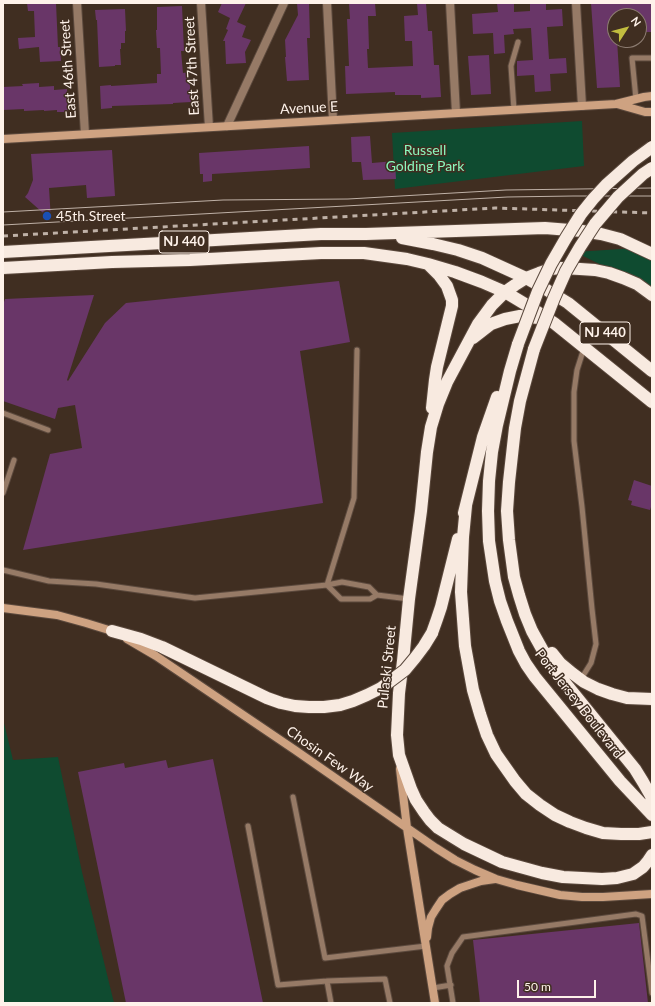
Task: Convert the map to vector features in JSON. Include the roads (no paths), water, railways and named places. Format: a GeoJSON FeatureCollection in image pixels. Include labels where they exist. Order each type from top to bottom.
{"type":"FeatureCollection","features":[{"type":"Feature","properties":{"kind":"highway","name":"Port Jersey Boulevard"},"geometry":{"type":"LineString","coordinates":[[652,147],[633,161],[606,185],[581,214],[551,264],[538,291],[510,370],[497,425],[492,452],[488,511],[489,541],[495,582],[507,621],[526,664],[620,781],[652,815]]}},
{"type":"Feature","properties":{"kind":"highway","name":"Port Jersey Boulevard"},"geometry":{"type":"LineString","coordinates":[[652,168],[643,174],[618,197],[595,224],[566,271],[554,298],[534,349],[520,401],[515,428],[507,511],[514,578],[518,596],[532,631],[562,679],[635,769],[647,789],[652,802]]}},
{"type":"Feature","properties":{"kind":"highway"},"geometry":{"type":"LineString","coordinates":[[366,234],[545,228],[563,229],[601,234],[626,242],[652,254]]}},
{"type":"Feature","properties":{"kind":"highway","name":"NJ 440"},"geometry":{"type":"LineString","coordinates":[[3,252],[321,234],[388,235],[411,239],[458,250],[482,258],[526,278],[557,296],[579,312],[652,372]]}},
{"type":"Feature","properties":{"kind":"highway","name":"NJ 440"},"geometry":{"type":"LineString","coordinates":[[3,268],[342,252],[364,253],[407,259],[455,272],[505,292],[554,323],[652,402]]}},
{"type":"Feature","properties":{"kind":"highway"},"geometry":{"type":"LineString","coordinates":[[428,264],[439,274],[447,286],[452,300],[452,306],[435,380],[431,427]]}},
{"type":"Feature","properties":{"kind":"highway","name":"Pulaski Street"},"geometry":{"type":"LineString","coordinates":[[399,755],[397,735],[398,714],[409,599],[421,511],[427,452],[431,427],[446,382],[478,324],[492,305],[505,292],[526,278],[539,272],[561,268],[595,270],[610,273],[637,284],[652,295]]}},
{"type":"Feature","properties":{"kind":"highway"},"geometry":{"type":"LineString","coordinates":[[554,323],[555,306],[561,287],[566,279],[580,269]]}},
{"type":"Feature","properties":{"kind":"highway","name":"Pulaski Street"},"geometry":{"type":"LineString","coordinates":[[469,342],[491,324],[512,317],[536,317],[554,323]]}},
{"type":"Feature","properties":{"kind":"highway"},"geometry":{"type":"LineString","coordinates":[[112,631],[141,639],[162,647],[267,698],[281,703],[310,707],[340,705],[353,701],[381,688],[405,670],[424,646],[432,633],[441,608],[483,437],[518,344]]}},
{"type":"Feature","properties":{"kind":"highway"},"geometry":{"type":"LineString","coordinates":[[601,361],[652,412]]}},
{"type":"Feature","properties":{"kind":"highway"},"geometry":{"type":"LineString","coordinates":[[466,506],[461,592],[465,646],[473,690],[487,735],[496,754],[526,794],[555,815],[570,822],[603,833],[639,834],[652,832]]}},
{"type":"Feature","properties":{"kind":"highway"},"geometry":{"type":"LineString","coordinates":[[532,631],[560,663],[572,673],[598,689],[627,698],[652,699]]}},
{"type":"Feature","properties":{"kind":"highway"},"geometry":{"type":"LineString","coordinates":[[399,755],[416,800],[430,820],[446,833],[464,844],[502,862],[563,877],[602,879],[616,878],[633,874],[648,861],[652,855]]}},
{"type":"Feature","properties":{"kind":"street","name":"East 46th Street"},"geometry":{"type":"LineString","coordinates":[[77,3],[85,134]]}},
{"type":"Feature","properties":{"kind":"street","name":"East 47th Street"},"geometry":{"type":"LineString","coordinates":[[201,3],[209,127]]}},
{"type":"Feature","properties":{"kind":"street"},"geometry":{"type":"LineString","coordinates":[[227,126],[284,3]]}},
{"type":"Feature","properties":{"kind":"street"},"geometry":{"type":"LineString","coordinates":[[327,3],[333,120]]}},
{"type":"Feature","properties":{"kind":"street"},"geometry":{"type":"LineString","coordinates":[[450,3],[456,113]]}},
{"type":"Feature","properties":{"kind":"street"},"geometry":{"type":"LineString","coordinates":[[576,3],[582,106]]}},
{"type":"Feature","properties":{"kind":"street","name":"Avenue E"},"geometry":{"type":"LineString","coordinates":[[3,138],[616,104],[652,96]]}},
{"type":"Feature","properties":{"kind":"street","name":"Avenue E"},"geometry":{"type":"LineString","coordinates":[[616,104],[645,112],[652,112]]}},
{"type":"Feature","properties":{"kind":"street","name":"Chosin Few Way"},"geometry":{"type":"LineString","coordinates":[[3,608],[57,615],[112,631],[156,656],[436,848],[475,870],[496,879],[560,895],[603,897],[652,894]]}},
{"type":"Feature","properties":{"kind":"street","name":"Pulaski Street"},"geometry":{"type":"LineString","coordinates":[[399,755],[407,828],[436,1003]]}},
{"type":"Feature","properties":{"kind":"street"},"geometry":{"type":"LineString","coordinates":[[426,946],[431,917],[442,900],[460,888],[476,882],[496,879]]}},
{"type":"Feature","properties":{"kind":"lane"},"geometry":{"type":"LineString","coordinates":[[514,110],[511,66],[518,42]]}},
{"type":"Feature","properties":{"kind":"lane"},"geometry":{"type":"LineString","coordinates":[[636,99],[632,58],[652,58]]}},
{"type":"Feature","properties":{"kind":"lane"},"geometry":{"type":"LineString","coordinates":[[581,679],[591,663],[596,644],[574,441],[574,392],[577,370],[584,347]]}},
{"type":"Feature","properties":{"kind":"lane"},"geometry":{"type":"LineString","coordinates":[[327,586],[354,498],[357,350]]}},
{"type":"Feature","properties":{"kind":"lane"},"geometry":{"type":"LineString","coordinates":[[3,413],[48,430]]}},
{"type":"Feature","properties":{"kind":"lane"},"geometry":{"type":"LineString","coordinates":[[3,493],[14,460]]}},
{"type":"Feature","properties":{"kind":"lane"},"geometry":{"type":"LineString","coordinates":[[3,570],[49,581],[96,584],[196,598],[327,586],[342,582],[369,587],[377,596]]}},
{"type":"Feature","properties":{"kind":"lane"},"geometry":{"type":"LineString","coordinates":[[327,586],[341,599],[370,599],[377,596],[409,599]]}},
{"type":"Feature","properties":{"kind":"lane"},"geometry":{"type":"LineString","coordinates":[[293,797],[325,958],[426,946]]}},
{"type":"Feature","properties":{"kind":"lane"},"geometry":{"type":"LineString","coordinates":[[248,826],[278,985],[327,981],[385,979],[390,1003]]}},
{"type":"Feature","properties":{"kind":"lane"},"geometry":{"type":"LineString","coordinates":[[453,1003],[447,966],[452,953],[463,937],[636,914],[642,916],[643,920],[652,993]]}},
{"type":"Feature","properties":{"kind":"lane"},"geometry":{"type":"LineString","coordinates":[[327,981],[331,1003]]}},
{"type":"Feature","properties":{"kind":"lane"},"geometry":{"type":"LineString","coordinates":[[433,988],[450,985]]}},
{"type":"Feature","properties":{"kind":"tram line"},"geometry":{"type":"LineString","coordinates":[[3,212],[223,200],[348,199],[506,190],[652,188]]}},
{"type":"Feature","properties":{"kind":"tram line"},"geometry":{"type":"LineString","coordinates":[[3,225],[507,197],[652,196]]}},
{"type":"Feature","properties":{"kind":"railway"},"geometry":{"type":"LineString","coordinates":[[3,236],[495,208],[652,213]]}},
{"type":"Feature","properties":{"kind":"place","name":"45th Street"},"geometry":{"type":"Point","coordinates":[47,216]}},
{"type":"Feature","properties":{"kind":"park label","name":"Russell Golding Park"},"geometry":{"type":"Point","coordinates":[425,158]}}]}
